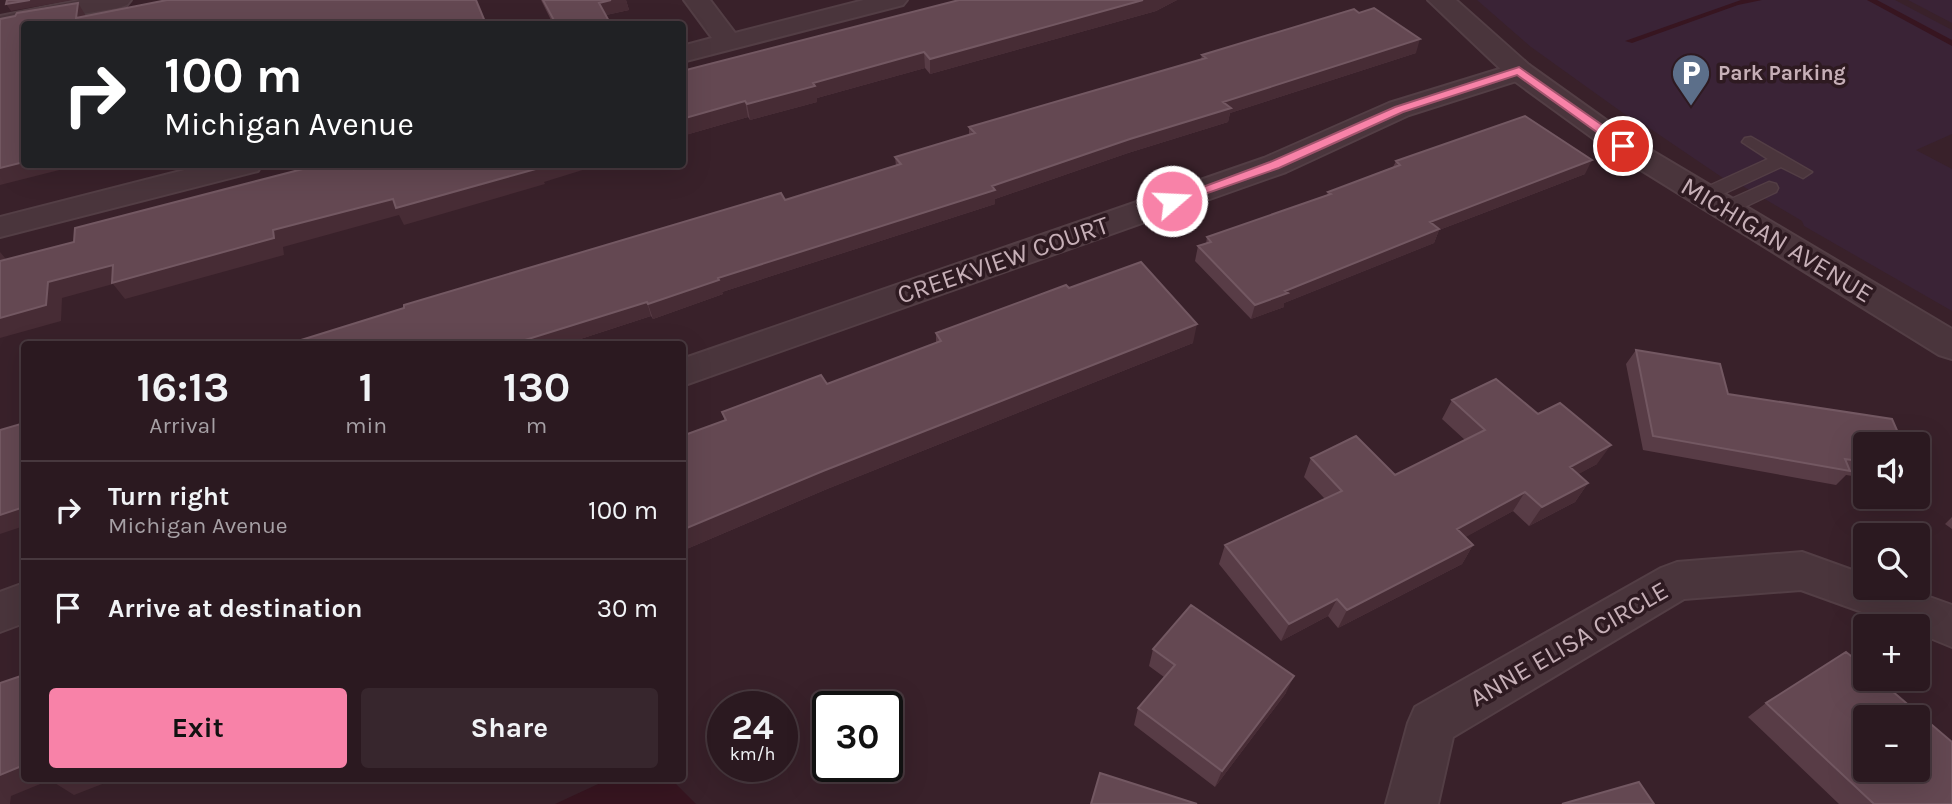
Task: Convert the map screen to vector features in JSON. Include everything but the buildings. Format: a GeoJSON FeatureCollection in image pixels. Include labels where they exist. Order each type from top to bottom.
{"type":"FeatureCollection","features":[{"type":"Feature","properties":{"kind":"street"},"geometry":{"type":"LineString","coordinates":[[0,24],[118,0]]}},
{"type":"Feature","properties":{"kind":"street"},"geometry":{"type":"LineString","coordinates":[[697,0],[728,42]]}},
{"type":"Feature","properties":{"kind":"street"},"geometry":{"type":"LineString","coordinates":[[686,53],[894,0]]}},
{"type":"Feature","properties":{"kind":"street","name":"MICHIGAN AVENUE"},"geometry":{"type":"LineString","coordinates":[[1441,0],[1519,71],[1623,146],[1952,346]]}},
{"type":"Feature","properties":{"kind":"street","name":"CREEKVIEW COURT"},"geometry":{"type":"LineString","coordinates":[[686,372],[1275,165],[1399,109],[1519,71]]}},
{"type":"Feature","properties":{"kind":"street"},"geometry":{"type":"LineString","coordinates":[[0,227],[231,168]]}},
{"type":"Feature","properties":{"kind":"street","name":"ANNE ELISA CIRCLE"},"geometry":{"type":"LineString","coordinates":[[1412,804],[1432,723],[1677,581],[1802,572],[1946,622],[1952,627]]}},
{"type":"Feature","properties":{"kind":"street"},"geometry":{"type":"LineString","coordinates":[[0,612],[21,604]]}},
{"type":"Feature","properties":{"kind":"lane"},"geometry":{"type":"LineString","coordinates":[[1751,142],[1803,172]]}},
{"type":"Feature","properties":{"kind":"lane"},"geometry":{"type":"LineString","coordinates":[[1716,202],[1782,160]]}},
{"type":"Feature","properties":{"kind":"lane"},"geometry":{"type":"LineString","coordinates":[[1716,202],[1769,188]]}},
{"type":"Feature","properties":{"kind":"shaded area"},"geometry":{"type":"Polygon","coordinates":[[[1477,0],[1895,0],[1952,30],[1952,134],[1916,150],[1952,169],[1952,311],[1804,226],[1802,221],[1729,178],[1723,178],[1633,117],[1630,118],[1531,47],[1477,0]]]}},
{"type":"Feature","properties":{"kind":"shaded area"},"geometry":{"type":"Polygon","coordinates":[[[1908,0],[1952,0],[1952,23],[1908,0]]]}},
{"type":"Feature","properties":{"kind":"shaded area"},"geometry":{"type":"Polygon","coordinates":[[[603,782],[674,782],[696,804],[555,804],[603,782]]]}},
{"type":"Feature","properties":{"kind":"waterway"},"geometry":{"type":"LineString","coordinates":[[1629,41],[1737,3],[1758,0]]}},
{"type":"Feature","properties":{"kind":"waterway"},"geometry":{"type":"LineString","coordinates":[[1871,0],[1952,43]]}},
{"type":"Feature","properties":{"kind":"place","name":"Park Parking"},"geometry":{"type":"Point","coordinates":[1691,107]}},
{"type":"Feature","properties":{"kind":"route"},"geometry":{"type":"LineString","coordinates":[[1172,201],[1275,165],[1399,109],[1519,71],[1623,146]]}}]}
